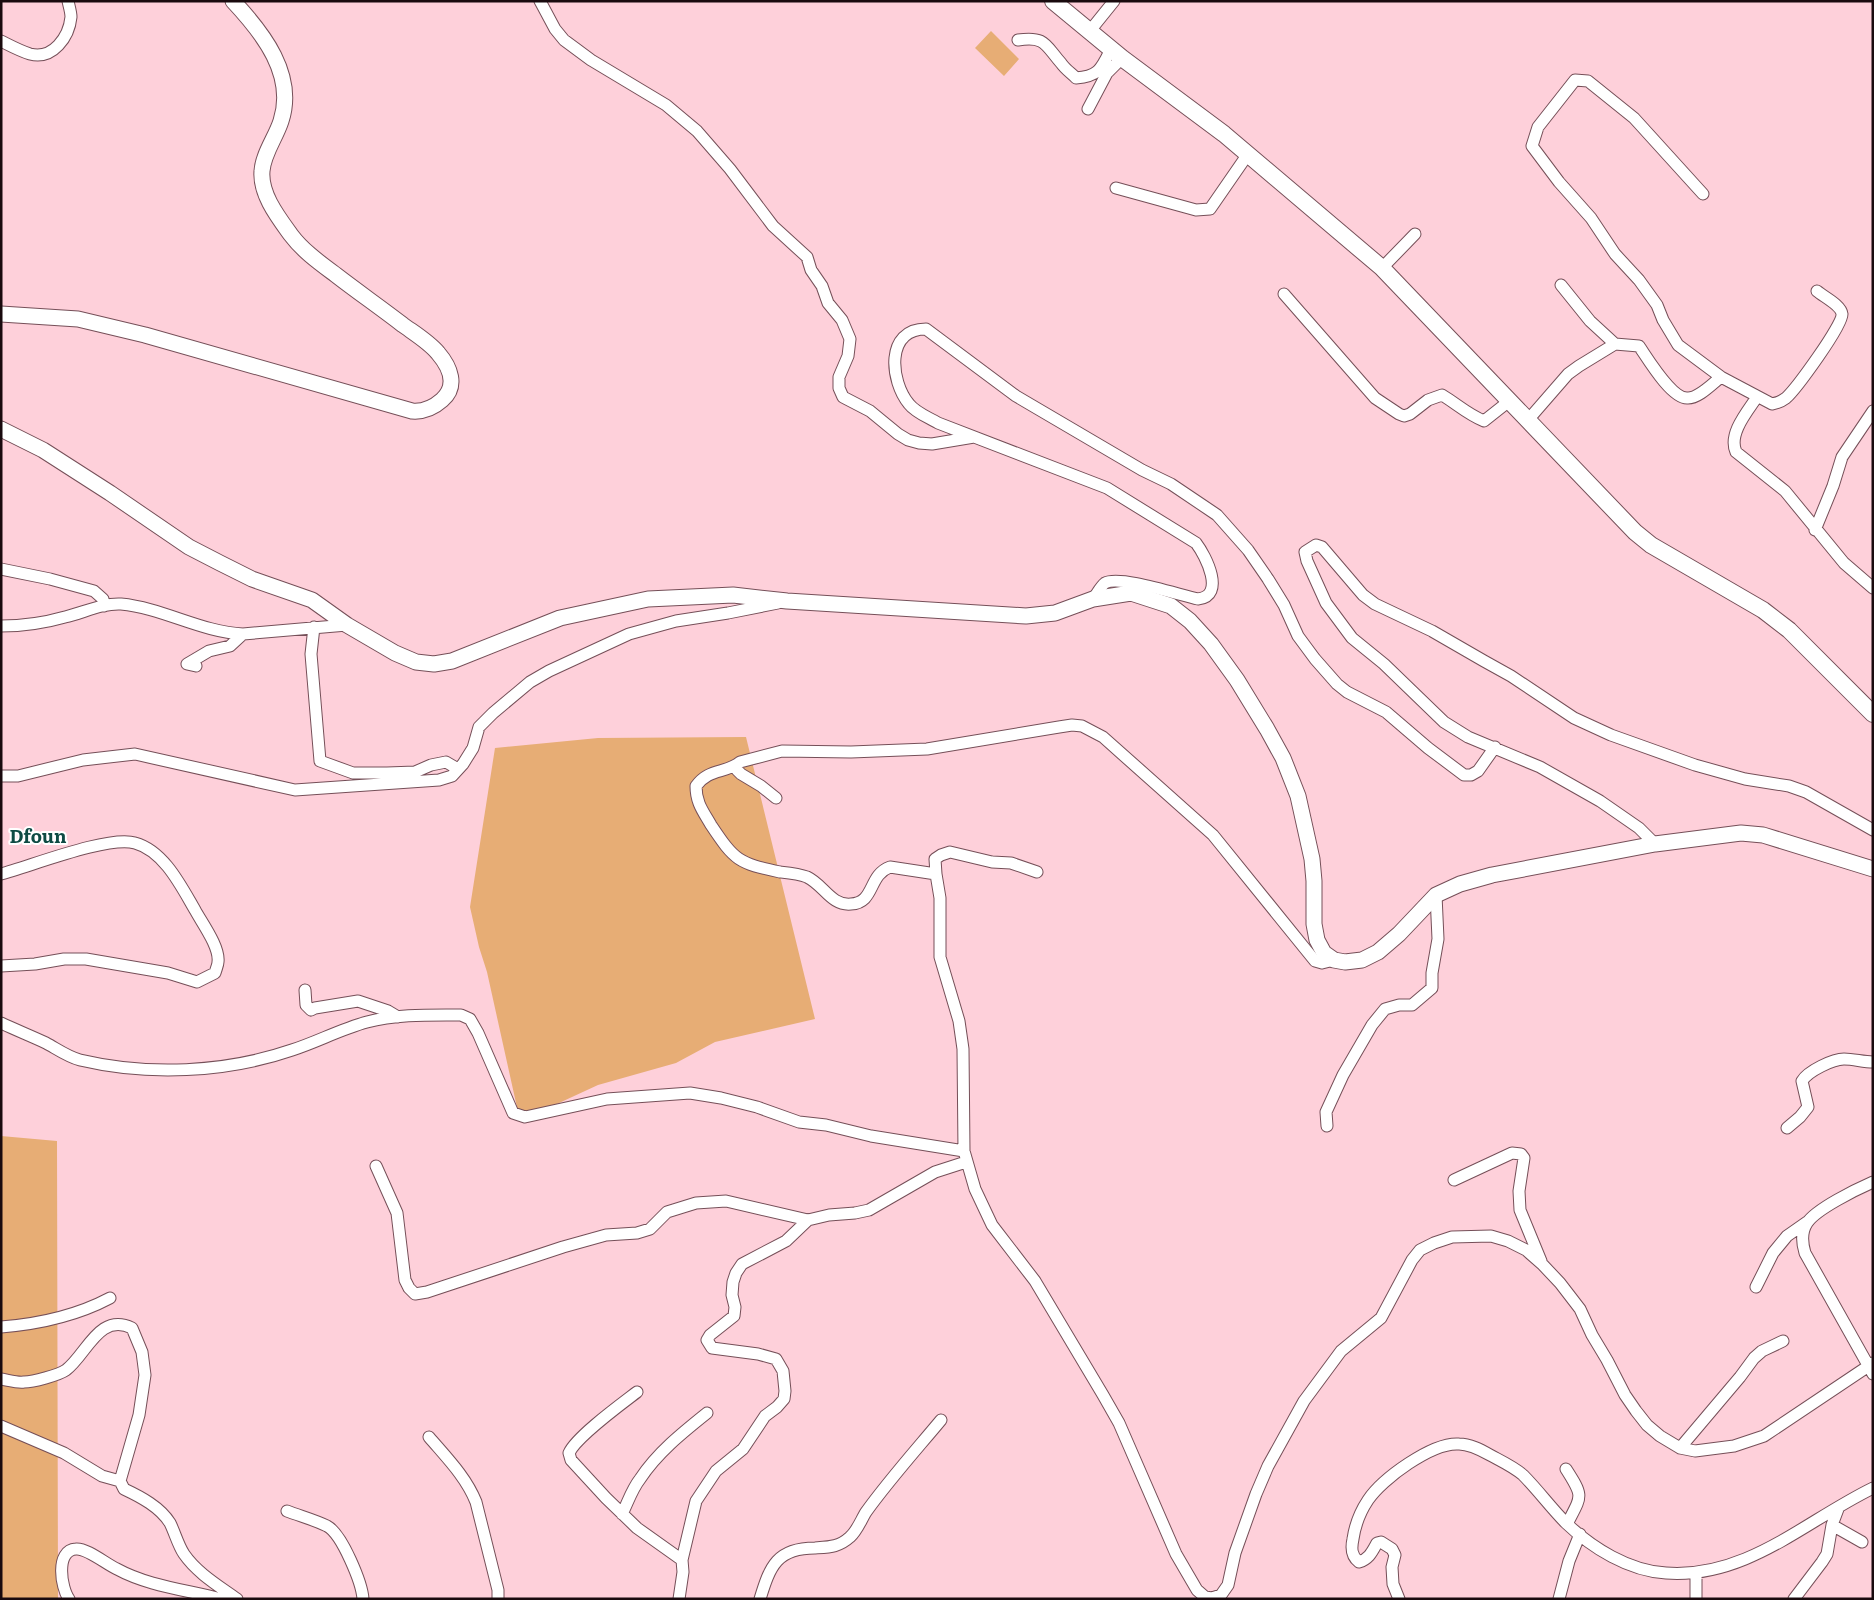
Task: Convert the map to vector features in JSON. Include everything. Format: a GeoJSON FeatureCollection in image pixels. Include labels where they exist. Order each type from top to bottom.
{"type":"FeatureCollection","features":[{"type":"Feature","properties":{"kind":"main road"},"geometry":{"type":"LineString","coordinates":[[1053,1],[1117,54],[1224,134],[1382,268],[1508,402],[1528,420],[1635,532],[1651,545],[1769,615],[1789,630],[1873,714]]}},
{"type":"Feature","properties":{"kind":"street"},"geometry":{"type":"LineString","coordinates":[[1,41],[31,54],[45,55],[57,48],[65,37],[71,15],[68,1]]}},
{"type":"Feature","properties":{"kind":"street"},"geometry":{"type":"LineString","coordinates":[[1,314],[78,319],[145,335],[412,411],[422,412],[435,406],[444,398],[450,389],[452,376],[438,353],[414,332],[318,261],[296,241],[272,207],[263,183],[262,169],[284,110],[285,91],[281,72],[272,50],[248,16],[233,1]]}},
{"type":"Feature","properties":{"kind":"street"},"geometry":{"type":"LineString","coordinates":[[540,1],[555,29],[564,40],[591,60],[666,105],[697,131],[730,169],[773,226],[807,257],[812,270],[822,286],[828,303],[842,320],[850,339],[848,356],[839,377],[839,388],[843,397],[870,411],[908,440],[932,444],[975,437]]}},
{"type":"Feature","properties":{"kind":"street"},"geometry":{"type":"LineString","coordinates":[[1089,32],[1114,1]]}},
{"type":"Feature","properties":{"kind":"street"},"geometry":{"type":"LineString","coordinates":[[1018,40],[1031,38],[1048,46],[1061,64],[1076,78],[1091,76],[1117,54]]}},
{"type":"Feature","properties":{"kind":"street"},"geometry":{"type":"LineString","coordinates":[[1088,109],[1117,54]]}},
{"type":"Feature","properties":{"kind":"street"},"geometry":{"type":"LineString","coordinates":[[1703,194],[1634,118],[1588,81],[1575,80],[1538,127],[1532,146],[1559,182],[1591,218],[1615,254],[1639,280],[1656,305],[1678,345],[1721,377],[1772,404],[1779,403],[1784,399],[1820,355],[1841,321],[1842,313],[1840,308],[1817,291]]}},
{"type":"Feature","properties":{"kind":"street"},"geometry":{"type":"LineString","coordinates":[[1116,188],[1196,210],[1210,208],[1248,154]]}},
{"type":"Feature","properties":{"kind":"street"},"geometry":{"type":"LineString","coordinates":[[1382,268],[1416,234]]}},
{"type":"Feature","properties":{"kind":"street"},"geometry":{"type":"LineString","coordinates":[[1561,285],[1590,321],[1615,344]]}},
{"type":"Feature","properties":{"kind":"street"},"geometry":{"type":"LineString","coordinates":[[1284,294],[1375,398],[1399,414],[1404,416],[1410,414],[1428,400],[1442,395],[1467,414],[1484,421],[1508,402]]}},
{"type":"Feature","properties":{"kind":"street"},"geometry":{"type":"LineString","coordinates":[[1093,599],[1102,586],[1111,581],[1133,583],[1198,598],[1205,598],[1211,593],[1213,587],[1204,555],[1196,543],[1107,488],[938,423],[916,412],[900,392],[895,376],[894,364],[899,342],[910,332],[926,329],[1016,396],[1142,470],[1171,484],[1217,515],[1248,550],[1268,579],[1284,605],[1298,636],[1315,658],[1347,692],[1386,712],[1428,748],[1464,775],[1472,775],[1478,771],[1495,747]]}},
{"type":"Feature","properties":{"kind":"street"},"geometry":{"type":"LineString","coordinates":[[1528,420],[1568,374],[1615,344],[1639,346],[1672,390],[1686,398],[1693,397],[1721,377]]}},
{"type":"Feature","properties":{"kind":"street"},"geometry":{"type":"LineString","coordinates":[[1756,397],[1739,426],[1734,447],[1736,452],[1785,491],[1795,501],[1815,530],[1844,563],[1873,588]]}},
{"type":"Feature","properties":{"kind":"street"},"geometry":{"type":"LineString","coordinates":[[1815,530],[1833,486],[1842,456],[1873,411]]}},
{"type":"Feature","properties":{"kind":"street"},"geometry":{"type":"LineString","coordinates":[[1,429],[43,450],[110,492],[189,547],[252,579],[312,600],[347,625],[395,653],[416,662],[434,664],[452,661],[560,618],[648,598],[733,595],[787,601],[1026,616],[1055,613],[1093,599],[1131,593],[1171,606],[1190,620],[1211,644],[1237,680],[1283,758],[1298,796],[1312,859],[1314,924],[1317,940],[1324,953],[1334,960]]}},
{"type":"Feature","properties":{"kind":"street"},"geometry":{"type":"LineString","coordinates":[[1655,844],[1639,828],[1600,801],[1540,767],[1468,737],[1444,722],[1384,664],[1352,638],[1326,603],[1305,557],[1305,552],[1316,545],[1322,547],[1363,595],[1375,604],[1432,631],[1511,676],[1567,714],[1595,728],[1628,742],[1695,765],[1745,779],[1788,786],[1806,792],[1873,830]]}},
{"type":"Feature","properties":{"kind":"street"},"geometry":{"type":"LineString","coordinates":[[1,569],[50,579],[94,591],[103,599],[104,606]]}},
{"type":"Feature","properties":{"kind":"street"},"geometry":{"type":"LineString","coordinates":[[1,776],[18,776],[83,760],[135,754],[295,790],[439,780],[452,776],[458,769],[473,748],[480,727],[494,713],[530,682],[549,671],[629,634],[676,621],[787,601]]}},
{"type":"Feature","properties":{"kind":"street"},"geometry":{"type":"LineString","coordinates":[[1,626],[32,625],[104,606],[120,604],[143,608],[227,633],[243,634],[347,625]]}},
{"type":"Feature","properties":{"kind":"street"},"geometry":{"type":"LineString","coordinates":[[314,627],[311,654],[320,761],[352,773],[415,772],[431,765],[446,762],[458,769]]}},
{"type":"Feature","properties":{"kind":"street"},"geometry":{"type":"LineString","coordinates":[[196,666],[186,664],[209,651],[230,646],[243,634]]}},
{"type":"Feature","properties":{"kind":"street"},"geometry":{"type":"LineString","coordinates":[[936,874],[890,866],[875,877],[865,900],[858,903],[840,904],[807,877],[756,867],[742,862],[725,846],[700,808],[696,796],[696,786],[709,774],[740,762],[782,751],[851,752],[927,749],[1072,725],[1082,726],[1092,730],[1115,747],[1213,835],[1315,961],[1322,962],[1362,960],[1378,952],[1399,934],[1436,895],[1460,884],[1492,875],[1655,844],[1741,833],[1763,835],[1873,869]]}},
{"type":"Feature","properties":{"kind":"street"},"geometry":{"type":"LineString","coordinates":[[736,765],[737,770],[741,774],[776,798]]}},
{"type":"Feature","properties":{"kind":"street"},"geometry":{"type":"LineString","coordinates":[[1,874],[114,842],[134,842],[151,851],[166,864],[186,894],[213,942],[219,961],[215,973],[197,982],[168,973],[86,959],[64,959],[36,964],[1,966]]}},
{"type":"Feature","properties":{"kind":"street"},"geometry":{"type":"LineString","coordinates":[[1037,872],[1011,864],[992,862],[950,852],[941,855],[935,860],[940,898],[940,957],[959,1021],[963,1049],[965,1157],[975,1189],[992,1224],[1035,1281],[1119,1423],[1176,1554],[1197,1590],[1205,1598],[1221,1595],[1228,1585],[1235,1553],[1256,1494],[1268,1466],[1304,1401],[1341,1351],[1381,1318],[1412,1260],[1420,1250],[1452,1237],[1492,1236],[1526,1250],[1560,1282],[1580,1309],[1625,1396],[1647,1425],[1660,1436],[1680,1448],[1695,1450],[1734,1446],[1764,1436],[1871,1368],[1805,1253],[1802,1242],[1807,1222]]}},
{"type":"Feature","properties":{"kind":"street"},"geometry":{"type":"LineString","coordinates":[[1327,1126],[1326,1112],[1343,1075],[1372,1025],[1385,1009],[1398,1005],[1412,1005],[1432,988],[1432,973],[1438,939],[1436,895]]}},
{"type":"Feature","properties":{"kind":"street"},"geometry":{"type":"LineString","coordinates":[[305,990],[306,1005],[311,1010],[358,1000],[388,1011],[398,1017]]}},
{"type":"Feature","properties":{"kind":"street"},"geometry":{"type":"LineString","coordinates":[[1,1023],[77,1060],[122,1068],[167,1071],[191,1070],[252,1060],[292,1050],[367,1022],[398,1017],[461,1015],[470,1019],[478,1033],[513,1113],[525,1116],[607,1099],[690,1094],[721,1098],[757,1107],[799,1122],[826,1125],[965,1157]]}},
{"type":"Feature","properties":{"kind":"street"},"geometry":{"type":"LineString","coordinates":[[1787,1128],[1808,1107],[1802,1081],[1805,1076],[1826,1064],[1844,1059],[1873,1062]]}},
{"type":"Feature","properties":{"kind":"street"},"geometry":{"type":"LineString","coordinates":[[1454,1180],[1512,1153],[1521,1154],[1524,1158],[1520,1210],[1543,1265]]}},
{"type":"Feature","properties":{"kind":"street"},"geometry":{"type":"LineString","coordinates":[[376,1166],[397,1213],[405,1280],[415,1294],[427,1292],[543,1253],[606,1235],[644,1231],[657,1224],[667,1212],[696,1203],[726,1201],[808,1220],[869,1210],[965,1157]]}},
{"type":"Feature","properties":{"kind":"street"},"geometry":{"type":"LineString","coordinates":[[1756,1287],[1773,1253],[1787,1236],[1819,1212],[1872,1184]]}},
{"type":"Feature","properties":{"kind":"street"},"geometry":{"type":"LineString","coordinates":[[679,1599],[683,1572],[682,1560],[696,1501],[716,1471],[743,1449],[757,1426],[784,1398],[785,1391],[783,1371],[776,1359],[758,1354],[712,1348],[707,1340],[710,1335],[734,1316],[733,1282],[742,1264],[786,1241],[808,1220]]}},
{"type":"Feature","properties":{"kind":"street"},"geometry":{"type":"LineString","coordinates":[[1,1327],[22,1326],[67,1317],[90,1309],[110,1298]]}},
{"type":"Feature","properties":{"kind":"street"},"geometry":{"type":"LineString","coordinates":[[1,1378],[24,1382],[65,1371],[90,1342],[107,1326],[124,1324],[132,1328],[142,1352],[145,1375],[139,1415],[120,1481],[124,1489],[145,1499],[168,1521],[184,1554],[194,1566],[237,1599]]}},
{"type":"Feature","properties":{"kind":"street"},"geometry":{"type":"LineString","coordinates":[[1680,1448],[1754,1358],[1762,1351],[1783,1341]]}},
{"type":"Feature","properties":{"kind":"street"},"geometry":{"type":"LineString","coordinates":[[636,1392],[572,1446],[569,1453],[571,1460],[622,1514],[637,1528],[682,1560]]}},
{"type":"Feature","properties":{"kind":"street"},"geometry":{"type":"LineString","coordinates":[[622,1514],[638,1480],[651,1463],[674,1440],[706,1414]]}},
{"type":"Feature","properties":{"kind":"street"},"geometry":{"type":"LineString","coordinates":[[760,1599],[767,1574],[774,1563],[785,1554],[802,1548],[834,1548],[852,1536],[866,1512],[941,1420]]}},
{"type":"Feature","properties":{"kind":"street"},"geometry":{"type":"LineString","coordinates":[[1,1426],[64,1453],[102,1476],[120,1481]]}},
{"type":"Feature","properties":{"kind":"street"},"geometry":{"type":"LineString","coordinates":[[429,1438],[462,1475],[471,1490],[476,1502],[498,1590],[498,1599]]}},
{"type":"Feature","properties":{"kind":"street"},"geometry":{"type":"LineString","coordinates":[[1399,1599],[1393,1584],[1392,1567],[1395,1555],[1392,1549],[1381,1542],[1377,1543],[1371,1554],[1364,1561],[1359,1562],[1354,1559],[1351,1549],[1355,1527],[1368,1499],[1381,1486],[1415,1459],[1442,1446],[1459,1444],[1479,1449],[1521,1474],[1567,1524],[1598,1547],[1622,1562],[1665,1574],[1717,1570],[1753,1556],[1873,1488]]}},
{"type":"Feature","properties":{"kind":"street"},"geometry":{"type":"LineString","coordinates":[[1566,1469],[1579,1488],[1581,1497],[1567,1524]]}},
{"type":"Feature","properties":{"kind":"street"},"geometry":{"type":"LineString","coordinates":[[1794,1599],[1822,1562],[1829,1548],[1832,1525],[1838,1509]]}},
{"type":"Feature","properties":{"kind":"street"},"geometry":{"type":"LineString","coordinates":[[287,1510],[327,1526],[334,1531],[355,1570],[362,1589],[363,1599]]}},
{"type":"Feature","properties":{"kind":"street"},"geometry":{"type":"LineString","coordinates":[[1832,1525],[1862,1542]]}},
{"type":"Feature","properties":{"kind":"street"},"geometry":{"type":"LineString","coordinates":[[1559,1599],[1569,1561],[1580,1534]]}},
{"type":"Feature","properties":{"kind":"street"},"geometry":{"type":"LineString","coordinates":[[69,1599],[63,1587],[62,1567],[65,1557],[71,1550],[77,1548],[135,1578],[221,1599]]}},
{"type":"Feature","properties":{"kind":"street"},"geometry":{"type":"LineString","coordinates":[[1696,1572],[1696,1599]]}},
{"type":"Feature","properties":{"kind":"shaded area"},"geometry":{"type":"Polygon","coordinates":[[[991,31],[1019,59],[1004,76],[975,48],[991,31]]]}},
{"type":"Feature","properties":{"kind":"shaded area"},"geometry":{"type":"Polygon","coordinates":[[[746,737],[815,1019],[715,1042],[676,1063],[598,1085],[520,1121],[487,972],[470,907],[495,748],[598,738],[746,737]]]}},
{"type":"Feature","properties":{"kind":"shaded area"},"geometry":{"type":"Polygon","coordinates":[[[1,1136],[57,1141],[58,1599],[1,1599],[1,1136]]]}},
{"type":"Feature","properties":{"kind":"district","name":"Dfoun"},"geometry":{"type":"Point","coordinates":[38,837]}}]}
